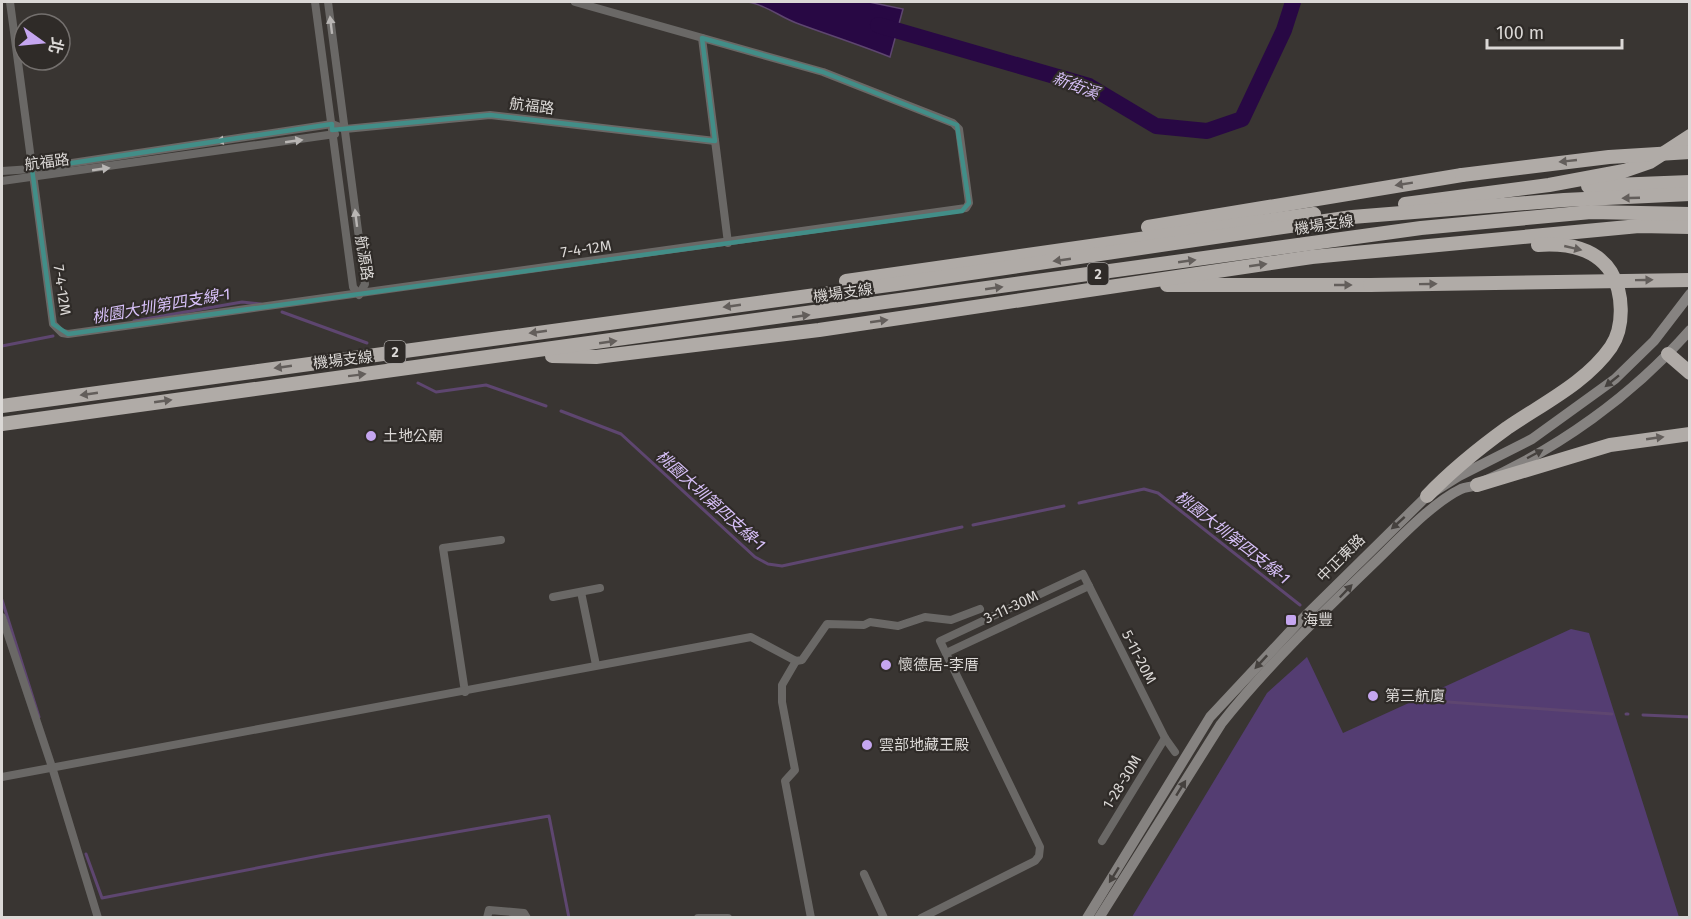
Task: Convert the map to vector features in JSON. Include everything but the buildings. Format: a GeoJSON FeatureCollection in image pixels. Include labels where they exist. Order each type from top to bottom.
{"type":"FeatureCollection","features":[{"type":"Feature","properties":{"kind":"highway"},"geometry":{"type":"LineString","coordinates":[[789,298],[837,283],[889,275],[1253,221],[1523,188],[1624,171],[1650,162],[1689,136]]}},
{"type":"Feature","properties":{"kind":"highway"},"geometry":{"type":"LineString","coordinates":[[889,275],[961,258],[1462,175],[1609,157],[1689,152]]}},
{"type":"Feature","properties":{"kind":"highway"},"geometry":{"type":"LineString","coordinates":[[1523,188],[1689,182]]}},
{"type":"Feature","properties":{"kind":"highway","name":"機場支線"},"geometry":{"type":"LineString","coordinates":[[2,406],[789,298],[1352,217],[1564,200],[1689,195]]}},
{"type":"Feature","properties":{"kind":"highway","name":"機場支線"},"geometry":{"type":"LineString","coordinates":[[2,424],[220,392],[508,356],[1469,223],[1591,212],[1689,214]]}},
{"type":"Feature","properties":{"kind":"highway"},"geometry":{"type":"LineString","coordinates":[[508,356],[596,357],[819,330],[1312,257],[1639,226],[1689,227]]}},
{"type":"Feature","properties":{"kind":"highway"},"geometry":{"type":"LineString","coordinates":[[1410,249],[1446,252],[1554,244],[1576,247],[1595,255],[1605,264],[1618,288],[1621,307],[1619,327],[1612,345],[1596,365],[1467,458],[1427,496]]}},
{"type":"Feature","properties":{"kind":"highway"},"geometry":{"type":"LineString","coordinates":[[1138,283],[1370,285],[1689,279]]}},
{"type":"Feature","properties":{"kind":"highway"},"geometry":{"type":"LineString","coordinates":[[1668,354],[1689,373]]}},
{"type":"Feature","properties":{"kind":"highway"},"geometry":{"type":"LineString","coordinates":[[1477,485],[1610,445],[1689,434]]}},
{"type":"Feature","properties":{"kind":"main road","name":"中正東路"},"geometry":{"type":"LineString","coordinates":[[1088,918],[1210,717],[1305,615],[1427,496],[1459,476],[1532,439],[1615,379],[1654,341],[1689,294]]}},
{"type":"Feature","properties":{"kind":"main road","name":"中正東路"},"geometry":{"type":"LineString","coordinates":[[1100,918],[1221,724],[1244,694],[1313,622],[1414,524],[1460,489],[1477,485],[1567,437],[1619,399],[1668,354],[1689,330]]}},
{"type":"Feature","properties":{"kind":"main road"},"geometry":{"type":"LineString","coordinates":[[1654,341],[1668,354]]}},
{"type":"Feature","properties":{"kind":"street","name":"7-4-12M"},"geometry":{"type":"LineString","coordinates":[[10,2],[53,324],[62,333],[359,295],[962,210],[969,203],[957,125],[823,72],[575,2]]}},
{"type":"Feature","properties":{"kind":"street","name":"航源路"},"geometry":{"type":"LineString","coordinates":[[315,2],[353,287],[359,295],[365,284],[328,2]]}},
{"type":"Feature","properties":{"kind":"street"},"geometry":{"type":"LineString","coordinates":[[702,38],[728,243]]}},
{"type":"Feature","properties":{"kind":"street","name":"航福路"},"geometry":{"type":"LineString","coordinates":[[2,181],[333,135],[345,129],[489,115],[715,141]]}},
{"type":"Feature","properties":{"kind":"street","name":"航福路"},"geometry":{"type":"LineString","coordinates":[[2,171],[32,169],[332,124],[345,129]]}},
{"type":"Feature","properties":{"kind":"street"},"geometry":{"type":"LineString","coordinates":[[465,692],[443,548],[501,540]]}},
{"type":"Feature","properties":{"kind":"street","name":"5-11-20M"},"geometry":{"type":"LineString","coordinates":[[1083,574],[1164,738],[1175,752]]}},
{"type":"Feature","properties":{"kind":"street","name":"3-11-30M"},"geometry":{"type":"LineString","coordinates":[[1083,574],[940,641],[946,653],[1089,586]]}},
{"type":"Feature","properties":{"kind":"street"},"geometry":{"type":"LineString","coordinates":[[553,597],[600,588]]}},
{"type":"Feature","properties":{"kind":"street"},"geometry":{"type":"LineString","coordinates":[[581,592],[596,664]]}},
{"type":"Feature","properties":{"kind":"street"},"geometry":{"type":"LineString","coordinates":[[811,918],[786,781],[795,770],[782,702],[782,685],[796,662],[802,660],[827,624],[864,625],[870,622],[898,626],[925,617],[951,620],[980,609]]}},
{"type":"Feature","properties":{"kind":"street"},"geometry":{"type":"LineString","coordinates":[[2,617],[96,903],[98,918]]}},
{"type":"Feature","properties":{"kind":"street"},"geometry":{"type":"LineString","coordinates":[[2,777],[465,692],[596,664],[751,638],[796,662]]}},
{"type":"Feature","properties":{"kind":"street"},"geometry":{"type":"LineString","coordinates":[[921,918],[1035,861],[1039,856],[1040,847],[946,653]]}},
{"type":"Feature","properties":{"kind":"street","name":"1-28-30M"},"geometry":{"type":"LineString","coordinates":[[1102,841],[1164,738]]}},
{"type":"Feature","properties":{"kind":"street"},"geometry":{"type":"LineString","coordinates":[[864,874],[884,918]]}},
{"type":"Feature","properties":{"kind":"street"},"geometry":{"type":"LineString","coordinates":[[487,918],[489,910],[524,913],[526,918]]}},
{"type":"Feature","properties":{"kind":"street"},"geometry":{"type":"LineString","coordinates":[[698,918],[728,918]]}},
{"type":"Feature","properties":{"kind":"highlighted area"},"geometry":{"type":"Polygon","coordinates":[[[702,38],[823,72],[957,125],[969,203],[962,211],[68,334],[53,324],[32,169],[332,124],[332,130],[490,115],[715,141],[702,38]]]}},
{"type":"Feature","properties":{"kind":"shaded area"},"geometry":{"type":"Polygon","coordinates":[[[748,2],[869,2],[903,9],[890,57],[792,21],[748,2]]]}},
{"type":"Feature","properties":{"kind":"shaded area"},"geometry":{"type":"Polygon","coordinates":[[[1571,629],[1589,633],[1679,917],[1132,917],[1267,693],[1307,657],[1343,733],[1571,629]]]}},
{"type":"Feature","properties":{"kind":"waterway","name":"新街溪"},"geometry":{"type":"LineString","coordinates":[[878,25],[1089,86],[1156,126],[1207,131],[1242,119],[1284,30],[1293,2]]}},
{"type":"Feature","properties":{"kind":"waterway","name":"桃園大圳第四支線-1"},"geometry":{"type":"LineString","coordinates":[[134,321],[242,302],[261,304]]}},
{"type":"Feature","properties":{"kind":"waterway","name":"桃園大圳第四支線-1"},"geometry":{"type":"LineString","coordinates":[[282,312],[367,343]]}},
{"type":"Feature","properties":{"kind":"waterway","name":"桃園大圳第四支線-1"},"geometry":{"type":"LineString","coordinates":[[2,346],[53,336]]}},
{"type":"Feature","properties":{"kind":"waterway","name":"桃園大圳第四支線-1"},"geometry":{"type":"LineString","coordinates":[[418,383],[436,392],[486,385],[546,406]]}},
{"type":"Feature","properties":{"kind":"waterway","name":"桃園大圳第四支線-1"},"geometry":{"type":"LineString","coordinates":[[561,411],[621,434],[755,557],[768,564],[782,566],[962,527]]}},
{"type":"Feature","properties":{"kind":"waterway","name":"桃園大圳第四支線-1"},"geometry":{"type":"LineString","coordinates":[[1079,503],[1144,489],[1158,493],[1300,605]]}},
{"type":"Feature","properties":{"kind":"waterway","name":"桃園大圳第四支線-1"},"geometry":{"type":"LineString","coordinates":[[973,525],[1064,506]]}},
{"type":"Feature","properties":{"kind":"waterway"},"geometry":{"type":"LineString","coordinates":[[2,600],[39,717]]}},
{"type":"Feature","properties":{"kind":"waterway","name":"桃園大圳第四支線-1"},"geometry":{"type":"LineString","coordinates":[[1421,700],[1612,714]]}},
{"type":"Feature","properties":{"kind":"waterway","name":"桃園大圳第四支線-1"},"geometry":{"type":"LineString","coordinates":[[1643,715],[1690,717]]}},
{"type":"Feature","properties":{"kind":"waterway"},"geometry":{"type":"LineString","coordinates":[[86,854],[102,898],[324,855],[549,816],[569,918]]}},
{"type":"Feature","properties":{"kind":"place","name":"土地公廟"},"geometry":{"type":"Point","coordinates":[371,436]}},
{"type":"Feature","properties":{"kind":"place","name":"海豐"},"geometry":{"type":"Point","coordinates":[1291,620]}},
{"type":"Feature","properties":{"kind":"place","name":"懷德居-李厝"},"geometry":{"type":"Point","coordinates":[886,665]}},
{"type":"Feature","properties":{"kind":"place","name":"第三航廈"},"geometry":{"type":"Point","coordinates":[1373,696]}},
{"type":"Feature","properties":{"kind":"place","name":"雲部地藏王殿"},"geometry":{"type":"Point","coordinates":[867,745]}}]}
